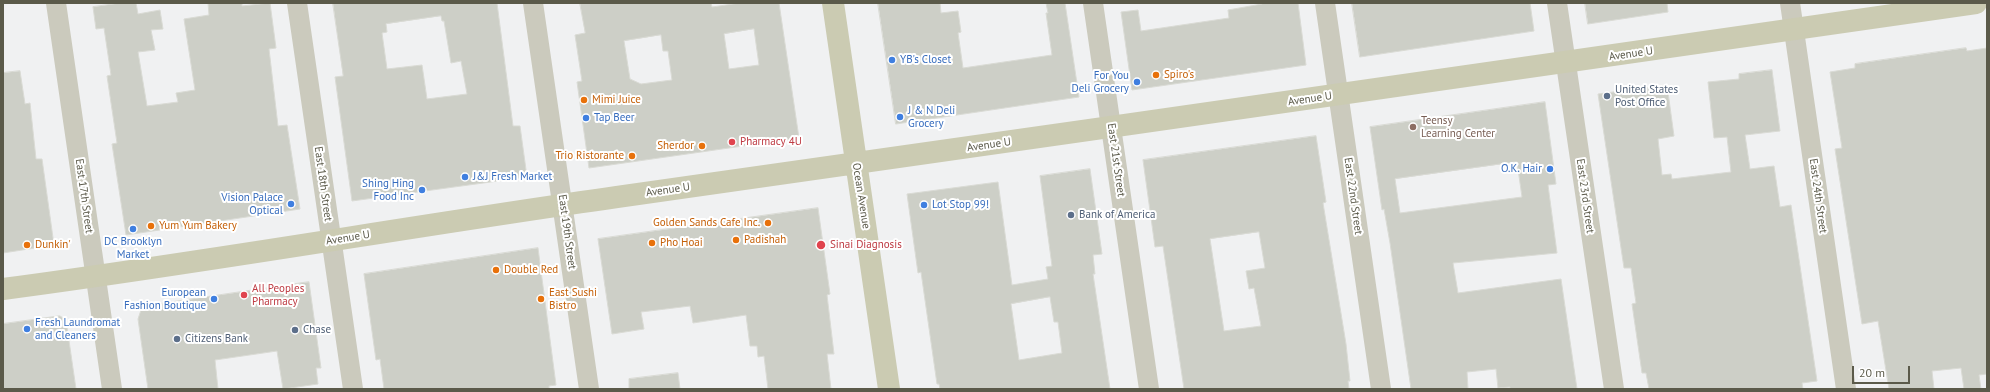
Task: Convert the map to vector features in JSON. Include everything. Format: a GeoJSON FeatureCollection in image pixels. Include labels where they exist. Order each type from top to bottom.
{"type":"FeatureCollection","features":[{"type":"Feature","properties":{"kind":"main road","name":"Ocean Avenue"},"geometry":{"type":"LineString","coordinates":[[833,3],[890,389]]}},
{"type":"Feature","properties":{"kind":"main road","name":"Avenue U"},"geometry":{"type":"LineString","coordinates":[[3,289],[563,205],[1566,63],[1976,3]]}},
{"type":"Feature","properties":{"kind":"street","name":"East 17th Street"},"geometry":{"type":"LineString","coordinates":[[56,3],[112,389]]}},
{"type":"Feature","properties":{"kind":"street","name":"East 18th Street"},"geometry":{"type":"LineString","coordinates":[[297,3],[353,389]]}},
{"type":"Feature","properties":{"kind":"street","name":"East 19th Street"},"geometry":{"type":"LineString","coordinates":[[533,3],[589,389]]}},
{"type":"Feature","properties":{"kind":"street","name":"East 21st Street"},"geometry":{"type":"LineString","coordinates":[[1093,3],[1149,389]]}},
{"type":"Feature","properties":{"kind":"street","name":"East 22nd Street"},"geometry":{"type":"LineString","coordinates":[[1325,3],[1381,389]]}},
{"type":"Feature","properties":{"kind":"street","name":"East 23rd Street"},"geometry":{"type":"LineString","coordinates":[[1557,3],[1614,389]]}},
{"type":"Feature","properties":{"kind":"street","name":"East 24th Street"},"geometry":{"type":"LineString","coordinates":[[1790,3],[1846,389]]}},
{"type":"Feature","properties":{"kind":"building"},"geometry":{"type":"Polygon","coordinates":[[[121,3],[136,3],[138,14],[160,10],[163,29],[151,30],[155,50],[138,52],[147,106],[178,102],[176,93],[195,90],[184,19],[209,15],[208,3],[242,3],[242,6],[270,3],[276,48],[269,49],[278,126],[287,125],[300,209],[126,235],[112,144],[117,143],[107,76],[111,75],[104,28],[96,29],[93,7],[121,3]]]}},
{"type":"Feature","properties":{"kind":"building"},"geometry":{"type":"Polygon","coordinates":[[[333,3],[497,3],[513,126],[520,126],[527,177],[352,201],[335,77],[343,76],[333,3]],[[441,16],[386,24],[387,32],[382,33],[387,69],[422,65],[427,99],[467,94],[461,61],[451,63],[444,21],[442,21],[441,16]]]}},
{"type":"Feature","properties":{"kind":"building"},"geometry":{"type":"Polygon","coordinates":[[[580,3],[711,3],[712,7],[740,3],[779,3],[799,138],[589,168],[577,82],[582,81],[575,35],[585,33],[580,3]],[[754,29],[724,34],[729,69],[759,65],[754,29]],[[661,35],[624,41],[630,79],[641,84],[672,80],[668,51],[663,51],[661,35]]]}},
{"type":"Feature","properties":{"kind":"building"},"geometry":{"type":"Polygon","coordinates":[[[878,3],[940,3],[941,13],[958,11],[961,32],[958,33],[963,68],[1052,55],[1046,3],[1065,3],[1079,97],[896,124],[878,3]]]}},
{"type":"Feature","properties":{"kind":"building"},"geometry":{"type":"Polygon","coordinates":[[[1262,3],[1298,3],[1306,65],[1132,90],[1121,12],[1138,10],[1141,31],[1229,18],[1228,10],[1262,3]]]}},
{"type":"Feature","properties":{"kind":"building"},"geometry":{"type":"Polygon","coordinates":[[[1352,3],[1530,3],[1534,31],[1360,57],[1352,3]]]}},
{"type":"Feature","properties":{"kind":"building"},"geometry":{"type":"Polygon","coordinates":[[[1585,3],[1667,3],[1668,12],[1588,24],[1585,3]]]}},
{"type":"Feature","properties":{"kind":"building"},"geometry":{"type":"Polygon","coordinates":[[[1966,48],[1967,51],[1987,48],[1987,374],[1979,375],[1981,389],[1964,389],[1961,368],[1932,371],[1934,389],[1889,389],[1878,321],[1862,324],[1835,149],[1842,148],[1830,72],[1855,68],[1855,64],[1966,48]]]}},
{"type":"Feature","properties":{"kind":"building"},"geometry":{"type":"Polygon","coordinates":[[[1772,70],[1780,131],[1745,135],[1750,169],[1774,166],[1780,207],[1791,205],[1817,381],[1802,383],[1803,389],[1649,389],[1646,373],[1642,373],[1632,304],[1636,303],[1631,268],[1624,268],[1598,94],[1667,85],[1674,136],[1658,139],[1662,175],[1671,174],[1672,179],[1731,172],[1727,137],[1714,138],[1708,82],[1739,79],[1739,74],[1772,70]]]}},
{"type":"Feature","properties":{"kind":"building"},"geometry":{"type":"Polygon","coordinates":[[[20,71],[25,104],[30,103],[36,159],[42,159],[54,245],[3,253],[3,73],[20,71]]]}},
{"type":"Feature","properties":{"kind":"building"},"geometry":{"type":"Polygon","coordinates":[[[1545,102],[1556,184],[1548,185],[1557,253],[1453,263],[1458,293],[1561,279],[1577,389],[1498,388],[1496,369],[1467,372],[1468,389],[1411,389],[1390,243],[1384,209],[1382,210],[1370,127],[1545,102]],[[1517,162],[1395,179],[1400,213],[1522,197],[1517,162]]]}},
{"type":"Feature","properties":{"kind":"building"},"geometry":{"type":"Polygon","coordinates":[[[1316,136],[1326,202],[1323,203],[1346,344],[1350,381],[1348,381],[1349,389],[1184,389],[1163,246],[1155,247],[1143,160],[1316,136]],[[1259,232],[1210,239],[1224,331],[1261,326],[1254,288],[1249,289],[1246,271],[1265,268],[1259,232]]]}},
{"type":"Feature","properties":{"kind":"building"},"geometry":{"type":"Polygon","coordinates":[[[1090,169],[1102,254],[1093,255],[1095,274],[1093,274],[1110,389],[940,389],[939,384],[937,384],[921,272],[918,273],[907,194],[998,182],[1012,285],[1048,279],[1046,267],[1052,266],[1040,176],[1090,169]],[[1050,297],[1011,304],[1019,360],[1062,353],[1058,322],[1054,322],[1050,297]]]}},
{"type":"Feature","properties":{"kind":"building"},"geometry":{"type":"Polygon","coordinates":[[[818,208],[830,294],[827,295],[834,354],[827,354],[831,389],[768,389],[764,356],[758,357],[757,346],[750,346],[746,315],[693,323],[690,306],[641,312],[644,329],[612,334],[598,239],[818,208]]]}},
{"type":"Feature","properties":{"kind":"building"},"geometry":{"type":"Polygon","coordinates":[[[538,248],[556,385],[549,386],[549,389],[384,389],[380,359],[376,360],[364,274],[538,248]]]}},
{"type":"Feature","properties":{"kind":"building"},"geometry":{"type":"Polygon","coordinates":[[[309,282],[321,368],[316,368],[318,384],[283,389],[277,351],[215,360],[218,389],[148,389],[138,319],[141,310],[145,306],[309,282]]]}},
{"type":"Feature","properties":{"kind":"building"},"geometry":{"type":"Polygon","coordinates":[[[60,316],[66,320],[76,389],[3,389],[3,324],[60,316]]]}},
{"type":"Feature","properties":{"kind":"building"},"geometry":{"type":"Polygon","coordinates":[[[678,373],[680,389],[629,389],[629,379],[678,373]]]}},
{"type":"Feature","properties":{"kind":"place","name":"YB's Closet"},"geometry":{"type":"Point","coordinates":[892,60]}},
{"type":"Feature","properties":{"kind":"place","name":"Spiro's"},"geometry":{"type":"Point","coordinates":[1156,75]}},
{"type":"Feature","properties":{"kind":"place","name":"For You Deli Grocery"},"geometry":{"type":"Point","coordinates":[1137,82]}},
{"type":"Feature","properties":{"kind":"place","name":"United States Post Office"},"geometry":{"type":"Point","coordinates":[1607,96]}},
{"type":"Feature","properties":{"kind":"place","name":"Mimi Juice"},"geometry":{"type":"Point","coordinates":[584,100]}},
{"type":"Feature","properties":{"kind":"place","name":"J & N Deli Grocery"},"geometry":{"type":"Point","coordinates":[900,117]}},
{"type":"Feature","properties":{"kind":"place","name":"Tap Beer"},"geometry":{"type":"Point","coordinates":[586,118]}},
{"type":"Feature","properties":{"kind":"place","name":"Teensy Learning Center"},"geometry":{"type":"Point","coordinates":[1413,127]}},
{"type":"Feature","properties":{"kind":"place","name":"Pharmacy 4U"},"geometry":{"type":"Point","coordinates":[732,142]}},
{"type":"Feature","properties":{"kind":"place","name":"Sherdor"},"geometry":{"type":"Point","coordinates":[702,146]}},
{"type":"Feature","properties":{"kind":"place","name":"Trio Ristorante"},"geometry":{"type":"Point","coordinates":[632,156]}},
{"type":"Feature","properties":{"kind":"place","name":"O.K. Hair"},"geometry":{"type":"Point","coordinates":[1550,169]}},
{"type":"Feature","properties":{"kind":"place","name":"J&J Fresh Market"},"geometry":{"type":"Point","coordinates":[465,177]}},
{"type":"Feature","properties":{"kind":"place","name":"Shing Hing Food Inc"},"geometry":{"type":"Point","coordinates":[422,190]}},
{"type":"Feature","properties":{"kind":"place","name":"Vision Palace Optical"},"geometry":{"type":"Point","coordinates":[291,204]}},
{"type":"Feature","properties":{"kind":"place","name":"Lot Stop 99!"},"geometry":{"type":"Point","coordinates":[924,205]}},
{"type":"Feature","properties":{"kind":"place","name":"Bank of America"},"geometry":{"type":"Point","coordinates":[1071,215]}},
{"type":"Feature","properties":{"kind":"place","name":"Golden Sands Cafe Inc."},"geometry":{"type":"Point","coordinates":[768,223]}},
{"type":"Feature","properties":{"kind":"place","name":"Yum Yum Bakery"},"geometry":{"type":"Point","coordinates":[151,226]}},
{"type":"Feature","properties":{"kind":"place","name":"DC Brooklyn Market"},"geometry":{"type":"Point","coordinates":[133,229]}},
{"type":"Feature","properties":{"kind":"place","name":"Padishah"},"geometry":{"type":"Point","coordinates":[736,240]}},
{"type":"Feature","properties":{"kind":"place","name":"Pho Hoai"},"geometry":{"type":"Point","coordinates":[652,243]}},
{"type":"Feature","properties":{"kind":"place","name":"Dunkin'"},"geometry":{"type":"Point","coordinates":[27,245]}},
{"type":"Feature","properties":{"kind":"place","name":"Sinai Diagnosis"},"geometry":{"type":"Point","coordinates":[821,245]}},
{"type":"Feature","properties":{"kind":"place","name":"Double Red"},"geometry":{"type":"Point","coordinates":[496,270]}},
{"type":"Feature","properties":{"kind":"place","name":"All Peoples Pharmacy"},"geometry":{"type":"Point","coordinates":[244,295]}},
{"type":"Feature","properties":{"kind":"place","name":"European Fashion Boutique"},"geometry":{"type":"Point","coordinates":[214,299]}},
{"type":"Feature","properties":{"kind":"place","name":"East Sushi Bistro"},"geometry":{"type":"Point","coordinates":[541,299]}},
{"type":"Feature","properties":{"kind":"place","name":"Fresh Laundromat and Cleaners"},"geometry":{"type":"Point","coordinates":[27,329]}},
{"type":"Feature","properties":{"kind":"place","name":"Chase"},"geometry":{"type":"Point","coordinates":[295,330]}},
{"type":"Feature","properties":{"kind":"place","name":"Citizens Bank"},"geometry":{"type":"Point","coordinates":[177,339]}}]}
